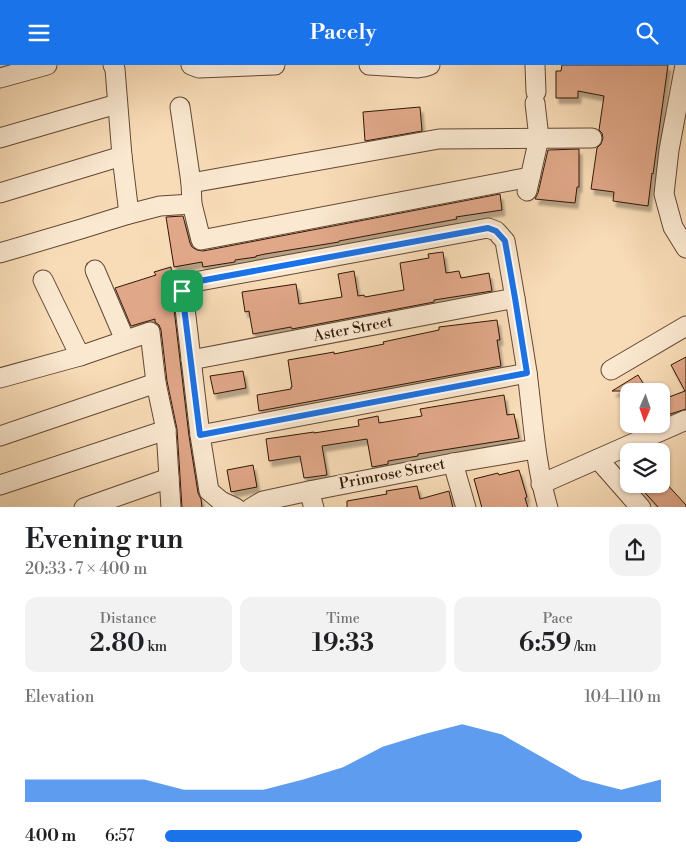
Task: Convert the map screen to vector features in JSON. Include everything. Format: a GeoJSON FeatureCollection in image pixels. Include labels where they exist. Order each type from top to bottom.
{"type":"FeatureCollection","features":[{"type":"Feature","properties":{"kind":"street"},"geometry":{"type":"LineString","coordinates":[[0,78],[46,65]]}},
{"type":"Feature","properties":{"kind":"street"},"geometry":{"type":"LineString","coordinates":[[113,65],[115,69],[129,214]]}},
{"type":"Feature","properties":{"kind":"street"},"geometry":{"type":"LineString","coordinates":[[193,66],[275,65]]}},
{"type":"Feature","properties":{"kind":"street"},"geometry":{"type":"LineString","coordinates":[[369,65],[427,66]]}},
{"type":"Feature","properties":{"kind":"street"},"geometry":{"type":"LineString","coordinates":[[180,107],[191,183],[192,204],[201,240],[528,184],[539,138],[535,65]]}},
{"type":"Feature","properties":{"kind":"street"},"geometry":{"type":"LineString","coordinates":[[685,65],[669,150],[664,194],[673,227],[686,248]]}},
{"type":"Feature","properties":{"kind":"street"},"geometry":{"type":"LineString","coordinates":[[0,138],[118,104]]}},
{"type":"Feature","properties":{"kind":"street"},"geometry":{"type":"LineString","coordinates":[[191,183],[439,139],[592,138]]}},
{"type":"Feature","properties":{"kind":"street"},"geometry":{"type":"LineString","coordinates":[[0,193],[122,156]]}},
{"type":"Feature","properties":{"kind":"street"},"geometry":{"type":"LineString","coordinates":[[0,253],[160,206],[192,204]]}},
{"type":"Feature","properties":{"kind":"street"},"geometry":{"type":"LineString","coordinates":[[236,507],[221,501],[209,491],[182,291],[194,282],[488,228],[496,231],[505,241],[527,373],[541,484],[548,507]]}},
{"type":"Feature","properties":{"kind":"street"},"geometry":{"type":"LineString","coordinates":[[95,270],[125,341]]}},
{"type":"Feature","properties":{"kind":"street"},"geometry":{"type":"LineString","coordinates":[[43,280],[80,356]]}},
{"type":"Feature","properties":{"kind":"street","name":"Aster Street"},"geometry":{"type":"LineString","coordinates":[[191,359],[515,298]]}},
{"type":"Feature","properties":{"kind":"street"},"geometry":{"type":"LineString","coordinates":[[611,370],[686,326]]}},
{"type":"Feature","properties":{"kind":"street"},"geometry":{"type":"LineString","coordinates":[[0,378],[80,356],[150,332],[156,383],[166,430],[171,507]]}},
{"type":"Feature","properties":{"kind":"street"},"geometry":{"type":"LineString","coordinates":[[200,435],[527,373]]}},
{"type":"Feature","properties":{"kind":"street"},"geometry":{"type":"LineString","coordinates":[[0,436],[156,383]]}},
{"type":"Feature","properties":{"kind":"street"},"geometry":{"type":"LineString","coordinates":[[541,484],[686,420]]}},
{"type":"Feature","properties":{"kind":"street"},"geometry":{"type":"LineString","coordinates":[[0,485],[166,430]]}},
{"type":"Feature","properties":{"kind":"street","name":"Primrose Street"},"geometry":{"type":"LineString","coordinates":[[251,507],[263,501],[311,499],[453,463],[536,449]]}},
{"type":"Feature","properties":{"kind":"street"},"geometry":{"type":"LineString","coordinates":[[598,459],[641,507]]}},
{"type":"Feature","properties":{"kind":"street"},"geometry":{"type":"LineString","coordinates":[[453,463],[466,507]]}},
{"type":"Feature","properties":{"kind":"street"},"geometry":{"type":"LineString","coordinates":[[84,507],[169,478]]}},
{"type":"Feature","properties":{"kind":"building"},"geometry":{"type":"Polygon","coordinates":[[[562,65],[668,65],[648,206],[613,201],[614,192],[591,189],[597,148],[603,138],[599,130],[604,96],[578,91],[578,98],[556,98],[556,71],[561,71],[562,65]]]}},
{"type":"Feature","properties":{"kind":"building"},"geometry":{"type":"Polygon","coordinates":[[[420,107],[422,131],[365,141],[363,112],[420,107]]]}},
{"type":"Feature","properties":{"kind":"building"},"geometry":{"type":"Polygon","coordinates":[[[579,149],[579,187],[577,187],[575,203],[535,199],[548,150],[579,149]]]}},
{"type":"Feature","properties":{"kind":"building"},"geometry":{"type":"Polygon","coordinates":[[[500,194],[502,210],[456,217],[457,219],[203,267],[202,262],[174,267],[166,217],[183,216],[192,247],[203,251],[500,194]]]}},
{"type":"Feature","properties":{"kind":"building"},"geometry":{"type":"Polygon","coordinates":[[[443,252],[446,273],[459,271],[461,278],[489,273],[492,291],[434,300],[434,302],[292,329],[291,327],[253,334],[249,311],[245,312],[242,292],[296,284],[299,304],[342,297],[338,274],[354,271],[358,296],[364,295],[365,297],[404,290],[400,263],[429,258],[428,254],[443,252]]]}},
{"type":"Feature","properties":{"kind":"building"},"geometry":{"type":"Polygon","coordinates":[[[171,267],[172,292],[189,436],[202,507],[182,507],[177,429],[167,381],[161,330],[155,319],[131,326],[115,288],[156,275],[154,272],[171,267]]]}},
{"type":"Feature","properties":{"kind":"building"},"geometry":{"type":"Polygon","coordinates":[[[497,320],[500,340],[497,340],[501,366],[259,411],[257,395],[291,389],[288,360],[334,352],[334,354],[384,344],[383,342],[439,330],[439,327],[497,320]]]}},
{"type":"Feature","properties":{"kind":"building"},"geometry":{"type":"Polygon","coordinates":[[[686,357],[686,409],[670,414],[670,397],[685,391],[671,365],[686,357]]]}},
{"type":"Feature","properties":{"kind":"building"},"geometry":{"type":"Polygon","coordinates":[[[243,371],[246,388],[214,394],[210,376],[243,371]]]}},
{"type":"Feature","properties":{"kind":"building"},"geometry":{"type":"Polygon","coordinates":[[[638,375],[643,383],[625,383],[638,375]]]}},
{"type":"Feature","properties":{"kind":"building"},"geometry":{"type":"Polygon","coordinates":[[[620,386],[620,391],[612,391],[620,386]]]}},
{"type":"Feature","properties":{"kind":"building"},"geometry":{"type":"Polygon","coordinates":[[[504,395],[507,415],[514,414],[519,438],[418,454],[418,456],[388,461],[388,464],[372,467],[367,439],[322,446],[327,475],[304,478],[300,456],[269,461],[266,439],[359,426],[358,420],[378,416],[379,423],[422,416],[420,409],[504,395]]]}},
{"type":"Feature","properties":{"kind":"building"},"geometry":{"type":"Polygon","coordinates":[[[253,465],[257,487],[231,492],[227,470],[253,465]]]}},
{"type":"Feature","properties":{"kind":"building"},"geometry":{"type":"Polygon","coordinates":[[[519,470],[527,497],[525,498],[528,507],[482,507],[474,479],[498,473],[499,475],[519,470]]]}},
{"type":"Feature","properties":{"kind":"building"},"geometry":{"type":"Polygon","coordinates":[[[417,486],[420,499],[449,491],[453,507],[347,507],[347,501],[387,494],[386,491],[417,486]]]}},
{"type":"Feature","properties":{"kind":"building"},"geometry":{"type":"Polygon","coordinates":[[[670,488],[686,505],[686,507],[658,507],[645,493],[670,493],[670,488]]]}},
{"type":"Feature","properties":{"kind":"route"},"geometry":{"type":"LineString","coordinates":[[488,228],[496,231],[505,241],[527,373],[200,435],[182,291],[194,282],[488,228]]}}]}
